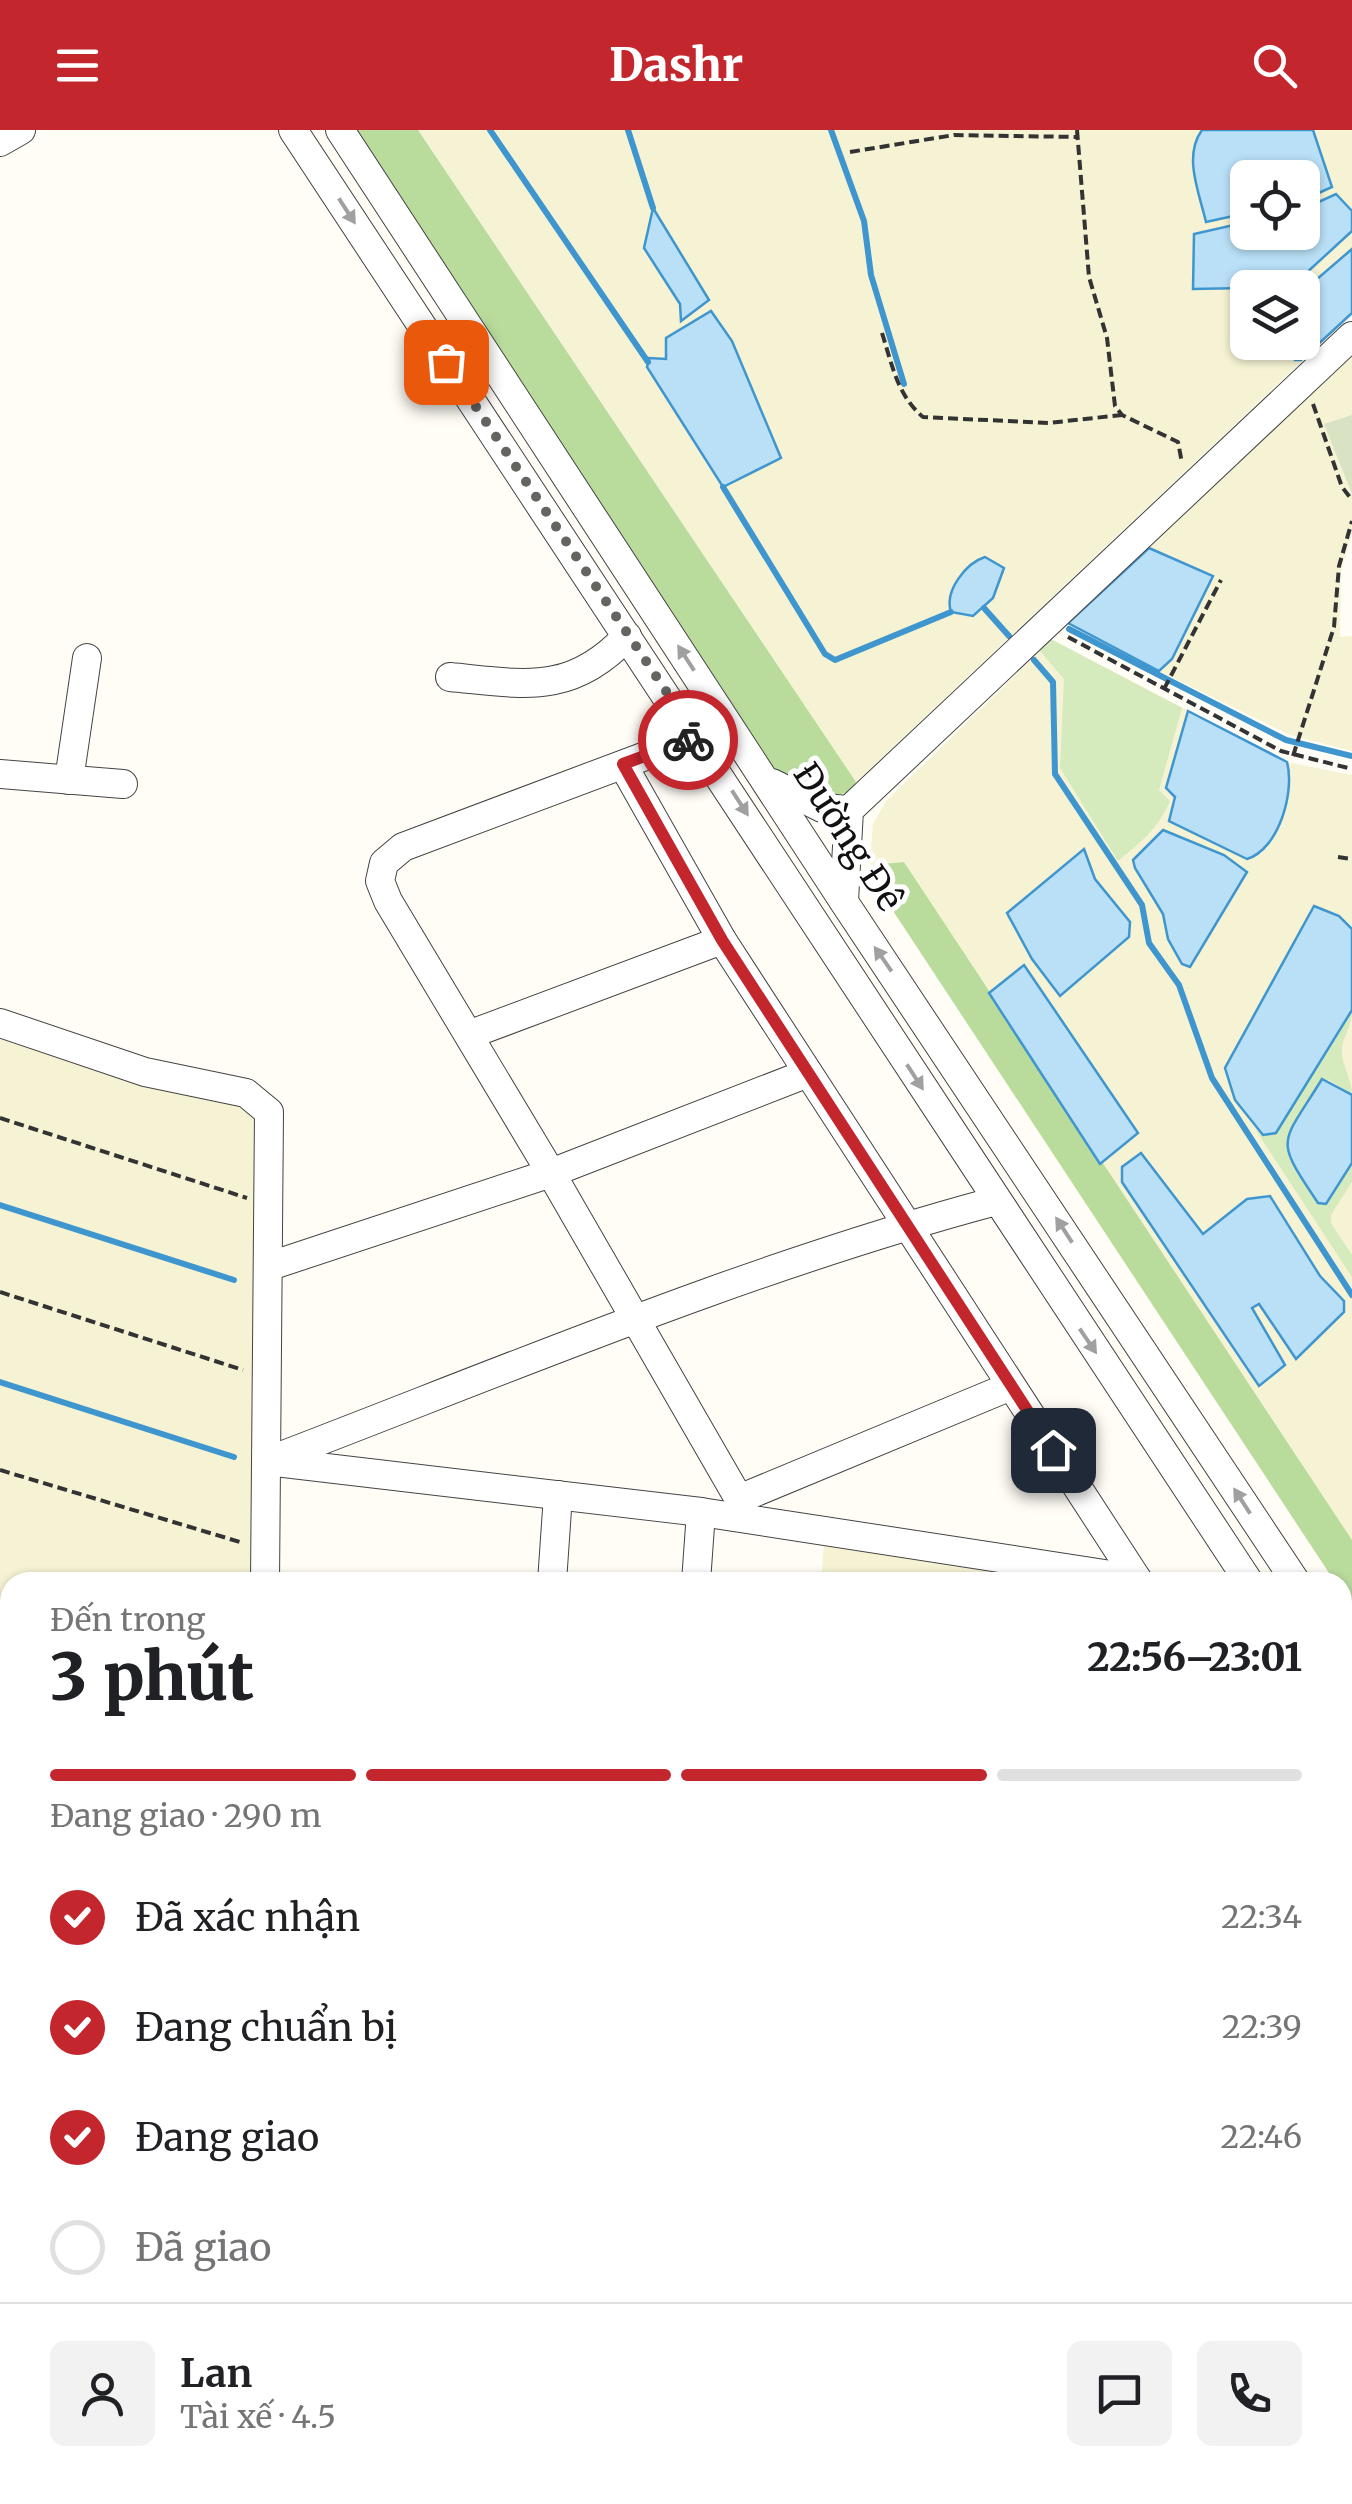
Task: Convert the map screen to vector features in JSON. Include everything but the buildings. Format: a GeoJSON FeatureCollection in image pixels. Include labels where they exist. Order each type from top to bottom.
{"type":"FeatureCollection","features":[{"type":"Feature","properties":{"kind":"street"},"geometry":{"type":"LineString","coordinates":[[0,142],[21,130]]}},
{"type":"Feature","properties":{"kind":"street","name":"Đường Đê"},"geometry":{"type":"LineString","coordinates":[[294,130],[1243,1572]]}},
{"type":"Feature","properties":{"kind":"street","name":"Đường Đê"},"geometry":{"type":"LineString","coordinates":[[340,130],[844,902],[1289,1572]]}},
{"type":"Feature","properties":{"kind":"street"},"geometry":{"type":"LineString","coordinates":[[844,902],[849,810],[1352,336]]}},
{"type":"Feature","properties":{"kind":"street"},"geometry":{"type":"LineString","coordinates":[[450,677],[559,680],[595,666],[626,636]]}},
{"type":"Feature","properties":{"kind":"street"},"geometry":{"type":"LineString","coordinates":[[69,780],[87,658]]}},
{"type":"Feature","properties":{"kind":"street"},"geometry":{"type":"LineString","coordinates":[[696,736],[403,847],[384,863],[380,881],[388,901],[472,1034],[638,1320],[736,1509]]}},
{"type":"Feature","properties":{"kind":"street"},"geometry":{"type":"LineString","coordinates":[[623,764],[722,940],[904,1226],[1132,1572]]}},
{"type":"Feature","properties":{"kind":"street"},"geometry":{"type":"LineString","coordinates":[[0,774],[123,784]]}},
{"type":"Feature","properties":{"kind":"street"},"geometry":{"type":"LineString","coordinates":[[766,778],[790,795],[822,808],[849,810]]}},
{"type":"Feature","properties":{"kind":"street"},"geometry":{"type":"LineString","coordinates":[[472,1034],[722,940]]}},
{"type":"Feature","properties":{"kind":"street"},"geometry":{"type":"LineString","coordinates":[[0,1023],[146,1072],[246,1093],[261,1101],[269,1112],[265,1572]]}},
{"type":"Feature","properties":{"kind":"street"},"geometry":{"type":"LineString","coordinates":[[267,1462],[638,1320],[904,1226],[996,1201],[935,1034]]}},
{"type":"Feature","properties":{"kind":"street"},"geometry":{"type":"LineString","coordinates":[[270,1266],[551,1173],[808,1072]]}},
{"type":"Feature","properties":{"kind":"street"},"geometry":{"type":"LineString","coordinates":[[736,1509],[1011,1386]]}},
{"type":"Feature","properties":{"kind":"street"},"geometry":{"type":"LineString","coordinates":[[267,1462],[701,1512],[736,1509],[1088,1572]]}},
{"type":"Feature","properties":{"kind":"street"},"geometry":{"type":"LineString","coordinates":[[553,1572],[558,1496]]}},
{"type":"Feature","properties":{"kind":"street"},"geometry":{"type":"LineString","coordinates":[[697,1572],[701,1512]]}},
{"type":"Feature","properties":{"kind":"path"},"geometry":{"type":"LineString","coordinates":[[850,152],[954,135],[1077,133],[1089,277],[1107,338],[1114,406],[1122,415],[1178,442],[1183,496]]}},
{"type":"Feature","properties":{"kind":"path"},"geometry":{"type":"LineString","coordinates":[[882,333],[899,387],[908,404],[923,417],[1048,423],[1122,415]]}},
{"type":"Feature","properties":{"kind":"path"},"geometry":{"type":"LineString","coordinates":[[1303,382],[1342,487],[1352,500]]}},
{"type":"Feature","properties":{"kind":"path"},"geometry":{"type":"LineString","coordinates":[[1293,756],[1334,627],[1338,566],[1352,521]]}},
{"type":"Feature","properties":{"kind":"path"},"geometry":{"type":"LineString","coordinates":[[1164,689],[1221,580]]}},
{"type":"Feature","properties":{"kind":"path"},"geometry":{"type":"LineString","coordinates":[[1046,625],[1293,756],[1352,769]]}},
{"type":"Feature","properties":{"kind":"path"},"geometry":{"type":"LineString","coordinates":[[1338,857],[1352,859]]}},
{"type":"Feature","properties":{"kind":"path"},"geometry":{"type":"LineString","coordinates":[[0,1118],[243,1198],[270,1202]]}},
{"type":"Feature","properties":{"kind":"path"},"geometry":{"type":"LineString","coordinates":[[0,1292],[268,1378]]}},
{"type":"Feature","properties":{"kind":"path"},"geometry":{"type":"LineString","coordinates":[[0,1470],[118,1509],[266,1549]]}},
{"type":"Feature","properties":{"kind":"shaded area"},"geometry":{"type":"Polygon","coordinates":[[[418,130],[1352,130],[1352,314],[1320,344],[1320,270],[1230,270],[1230,360],[1303,360],[856,782],[418,130]]]}},
{"type":"Feature","properties":{"kind":"shaded area"},"geometry":{"type":"Polygon","coordinates":[[[1352,353],[1352,415],[1325,425],[1352,494],[1352,534],[1341,571],[1340,637],[1352,636],[1352,751],[1290,735],[1159,671],[1172,659],[1213,577],[1149,548],[1352,353]]]}},
{"type":"Feature","properties":{"kind":"shaded area"},"geometry":{"type":"Polygon","coordinates":[[[1047,637],[1287,762],[1352,775],[1352,1540],[904,862],[870,865],[873,824],[886,801],[1040,651],[1047,637]]]}},
{"type":"Feature","properties":{"kind":"shaded area"},"geometry":{"type":"Polygon","coordinates":[[[0,1035],[166,1091],[258,1110],[256,1572],[0,1572],[0,1035]]]}},
{"type":"Feature","properties":{"kind":"shaded area"},"geometry":{"type":"Polygon","coordinates":[[[824,1544],[1007,1572],[822,1572],[824,1544]]]}},
{"type":"Feature","properties":{"kind":"green space"},"geometry":{"type":"Polygon","coordinates":[[[348,130],[418,130],[856,782],[849,792],[812,793],[782,777],[763,759],[348,130]]]}},
{"type":"Feature","properties":{"kind":"green space"},"geometry":{"type":"Polygon","coordinates":[[[1352,415],[1352,494],[1324,424],[1352,415]]]}},
{"type":"Feature","properties":{"kind":"green space"},"geometry":{"type":"Polygon","coordinates":[[[1047,637],[1182,708],[1159,790],[1170,801],[1154,827],[1118,861],[1060,768],[1064,679],[1040,651],[1047,637]]]}},
{"type":"Feature","properties":{"kind":"green space"},"geometry":{"type":"Polygon","coordinates":[[[904,862],[1352,1540],[1352,1572],[1328,1572],[874,882],[870,865],[904,862]]]}},
{"type":"Feature","properties":{"kind":"green space"},"geometry":{"type":"Polygon","coordinates":[[[1352,1010],[1342,1054],[1352,1095],[1328,1079],[1326,1204],[1352,1163],[1352,1182],[1331,1215],[1331,1223],[1352,1255],[1352,1277],[1255,1129],[1263,1135],[1276,1133],[1352,1010]]]}},
{"type":"Feature","properties":{"kind":"water"},"geometry":{"type":"Polygon","coordinates":[[[1202,130],[1313,130],[1332,187],[1320,192],[1320,160],[1230,160],[1230,217],[1206,222],[1193,163],[1196,140],[1202,130]]]}},
{"type":"Feature","properties":{"kind":"water"},"geometry":{"type":"Polygon","coordinates":[[[1336,194],[1352,211],[1352,231],[1310,270],[1230,270],[1230,288],[1193,289],[1194,234],[1230,226],[1230,250],[1320,250],[1320,201],[1336,194]]]}},
{"type":"Feature","properties":{"kind":"water"},"geometry":{"type":"Polygon","coordinates":[[[653,208],[709,300],[681,321],[680,304],[644,248],[653,208]]]}},
{"type":"Feature","properties":{"kind":"water"},"geometry":{"type":"Polygon","coordinates":[[[1352,249],[1352,313],[1320,342],[1320,276],[1352,249]]]}},
{"type":"Feature","properties":{"kind":"water"},"geometry":{"type":"Polygon","coordinates":[[[711,311],[732,341],[781,458],[723,487],[647,367],[649,358],[666,359],[666,338],[711,311]]]}},
{"type":"Feature","properties":{"kind":"water"},"geometry":{"type":"Polygon","coordinates":[[[1149,548],[1213,576],[1172,659],[1159,671],[1068,623],[1149,548]]]}},
{"type":"Feature","properties":{"kind":"water"},"geometry":{"type":"Polygon","coordinates":[[[985,557],[1004,568],[993,598],[973,616],[951,612],[951,595],[958,579],[985,557]]]}},
{"type":"Feature","properties":{"kind":"water"},"geometry":{"type":"Polygon","coordinates":[[[1188,711],[1287,762],[1289,788],[1282,818],[1268,844],[1247,859],[1169,821],[1175,797],[1166,788],[1188,711]]]}},
{"type":"Feature","properties":{"kind":"water"},"geometry":{"type":"Polygon","coordinates":[[[1163,830],[1224,855],[1247,872],[1190,967],[1182,964],[1168,939],[1163,914],[1133,860],[1163,830]]]}},
{"type":"Feature","properties":{"kind":"water"},"geometry":{"type":"Polygon","coordinates":[[[1084,849],[1095,879],[1130,922],[1129,937],[1060,996],[1032,959],[1007,913],[1084,849]]]}},
{"type":"Feature","properties":{"kind":"water"},"geometry":{"type":"Polygon","coordinates":[[[1314,906],[1339,916],[1352,929],[1352,1010],[1276,1133],[1263,1135],[1235,1100],[1225,1068],[1314,906]]]}},
{"type":"Feature","properties":{"kind":"water"},"geometry":{"type":"Polygon","coordinates":[[[1024,965],[1138,1133],[1100,1164],[989,993],[1024,965]]]}},
{"type":"Feature","properties":{"kind":"water"},"geometry":{"type":"Polygon","coordinates":[[[1322,1079],[1352,1095],[1352,1163],[1326,1204],[1318,1203],[1294,1165],[1288,1141],[1322,1079]]]}},
{"type":"Feature","properties":{"kind":"water"},"geometry":{"type":"Polygon","coordinates":[[[1141,1153],[1203,1234],[1247,1199],[1270,1196],[1320,1276],[1344,1301],[1344,1312],[1296,1359],[1259,1304],[1252,1308],[1285,1365],[1259,1386],[1122,1182],[1122,1167],[1141,1153]]]}},
{"type":"Feature","properties":{"kind":"waterway"},"geometry":{"type":"LineString","coordinates":[[490,130],[648,362]]}},
{"type":"Feature","properties":{"kind":"waterway"},"geometry":{"type":"LineString","coordinates":[[628,130],[653,208]]}},
{"type":"Feature","properties":{"kind":"waterway"},"geometry":{"type":"LineString","coordinates":[[831,130],[864,221],[871,275],[904,384]]}},
{"type":"Feature","properties":{"kind":"waterway"},"geometry":{"type":"LineString","coordinates":[[723,487],[825,654],[835,660],[951,612]]}},
{"type":"Feature","properties":{"kind":"waterway"},"geometry":{"type":"LineString","coordinates":[[984,608],[1009,636]]}},
{"type":"Feature","properties":{"kind":"waterway"},"geometry":{"type":"LineString","coordinates":[[1069,629],[1286,740],[1352,756]]}},
{"type":"Feature","properties":{"kind":"waterway"},"geometry":{"type":"LineString","coordinates":[[1034,660],[1053,682],[1055,774],[1142,905],[1149,943],[1179,985],[1212,1078],[1352,1295]]}},
{"type":"Feature","properties":{"kind":"waterway"},"geometry":{"type":"LineString","coordinates":[[0,1205],[234,1280]]}},
{"type":"Feature","properties":{"kind":"waterway"},"geometry":{"type":"LineString","coordinates":[[0,1382],[234,1457]]}},
{"type":"Feature","properties":{"kind":"way so far"},"geometry":{"type":"LineString","coordinates":[[446,362],[696,736],[688,740]]}},
{"type":"Feature","properties":{"kind":"route"},"geometry":{"type":"LineString","coordinates":[[688,740],[623,764],[722,940],[904,1226],[1053,1450]]}}]}
